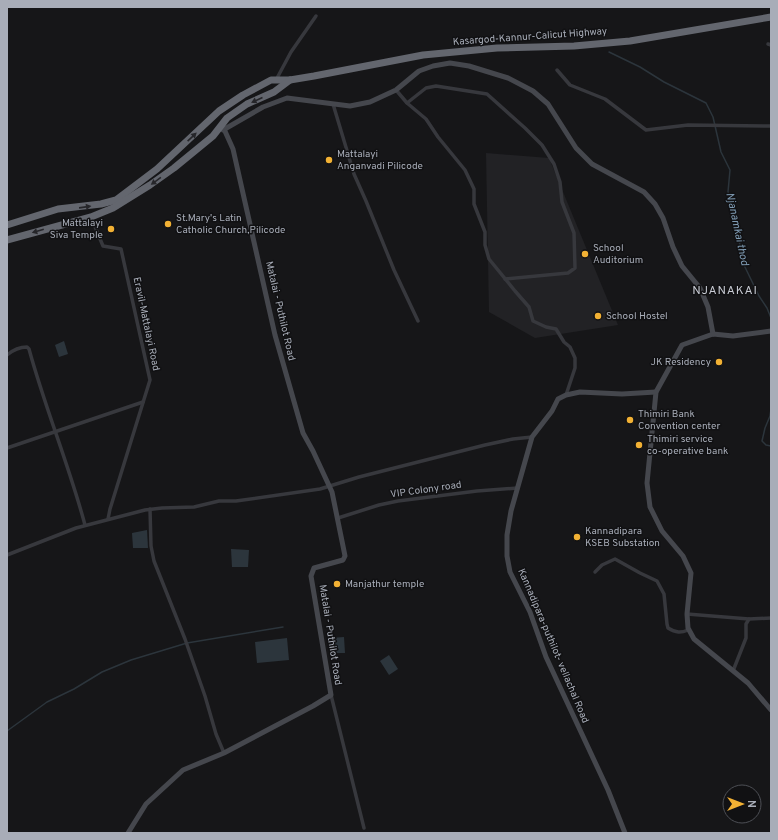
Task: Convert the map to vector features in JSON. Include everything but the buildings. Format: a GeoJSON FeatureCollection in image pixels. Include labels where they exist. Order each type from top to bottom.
{"type":"FeatureCollection","features":[{"type":"Feature","properties":{"kind":"highway","name":"Kasargod-Kannur-Calicut Highway"},"geometry":{"type":"LineString","coordinates":[[7,225],[58,209],[101,204],[116,200],[157,169],[219,111],[243,95],[271,80],[290,80],[423,55],[497,48],[574,46],[630,41],[771,17]]}},
{"type":"Feature","properties":{"kind":"highway","name":"Kasargod-Kannur-Calicut Highway"},"geometry":{"type":"LineString","coordinates":[[7,240],[91,217],[113,208],[150,185],[213,136],[226,118],[247,104],[274,92],[290,80]]}},
{"type":"Feature","properties":{"kind":"street"},"geometry":{"type":"LineString","coordinates":[[275,80],[291,52],[316,16]]}},
{"type":"Feature","properties":{"kind":"street","name":"Kasargod-Kannur-Calicut Highway"},"geometry":{"type":"LineString","coordinates":[[213,136],[263,107],[287,98],[350,106],[370,102],[396,90],[419,71],[433,66],[450,64],[469,66],[508,78],[533,91],[548,104],[576,148],[592,164],[644,192],[655,204],[663,218],[673,247],[682,266],[700,288],[708,307],[713,334]]}},
{"type":"Feature","properties":{"kind":"street"},"geometry":{"type":"LineString","coordinates":[[557,70],[570,85],[605,99],[646,130],[688,125],[771,126]]}},
{"type":"Feature","properties":{"kind":"street"},"geometry":{"type":"LineString","coordinates":[[407,103],[426,88],[436,86],[487,94],[503,106],[542,145],[554,164],[560,182],[562,202],[574,233],[575,268],[568,273],[505,279]]}},
{"type":"Feature","properties":{"kind":"street"},"geometry":{"type":"LineString","coordinates":[[396,90],[407,103],[426,119],[438,137],[465,170],[474,189],[474,204],[485,232],[489,259],[529,307],[533,321],[546,328],[556,329],[564,342],[570,347],[575,358],[575,368],[566,395]]}},
{"type":"Feature","properties":{"kind":"street"},"geometry":{"type":"LineString","coordinates":[[333,104],[354,174],[394,270],[418,321]]}},
{"type":"Feature","properties":{"kind":"street","name":"Matalai - Puthilot Road"},"geometry":{"type":"LineString","coordinates":[[128,833],[146,804],[183,770],[224,753],[331,695],[311,576],[314,568],[343,560],[344,556],[338,518],[331,486],[303,433],[275,335],[233,149],[224,129]]}},
{"type":"Feature","properties":{"kind":"street","name":"Eravil-Mattalayi Road"},"geometry":{"type":"LineString","coordinates":[[91,217],[103,246],[121,249],[150,380],[108,519]]}},
{"type":"Feature","properties":{"kind":"street"},"geometry":{"type":"LineString","coordinates":[[771,331],[733,336],[713,334],[682,345],[656,392],[647,483],[650,507],[662,531],[684,556],[691,573],[687,614],[688,630],[694,639],[748,683],[771,710]]}},
{"type":"Feature","properties":{"kind":"street"},"geometry":{"type":"LineString","coordinates":[[7,355],[12,351],[24,347],[29,349],[36,377],[85,525]]}},
{"type":"Feature","properties":{"kind":"street"},"geometry":{"type":"LineString","coordinates":[[566,395],[580,392],[622,394],[656,392]]}},
{"type":"Feature","properties":{"kind":"street","name":"Kannadipara-puthilot- vellachal Road"},"geometry":{"type":"LineString","coordinates":[[566,395],[558,400],[552,411],[532,437],[508,524],[507,556],[510,572],[530,612],[546,657],[608,790],[625,833]]}},
{"type":"Feature","properties":{"kind":"street"},"geometry":{"type":"LineString","coordinates":[[7,448],[143,402]]}},
{"type":"Feature","properties":{"kind":"street"},"geometry":{"type":"LineString","coordinates":[[7,555],[85,525],[150,509],[194,507],[219,501],[236,501],[320,489],[358,477],[484,445],[532,437]]}},
{"type":"Feature","properties":{"kind":"street","name":"VIP Colony road"},"geometry":{"type":"LineString","coordinates":[[338,518],[379,505],[398,501],[477,491],[518,488]]}},
{"type":"Feature","properties":{"kind":"street"},"geometry":{"type":"LineString","coordinates":[[150,509],[151,546],[154,561],[189,649],[216,734],[224,753]]}},
{"type":"Feature","properties":{"kind":"street"},"geometry":{"type":"LineString","coordinates":[[595,572],[602,565],[615,559],[657,581],[664,594],[668,628],[677,632],[688,630]]}},
{"type":"Feature","properties":{"kind":"street"},"geometry":{"type":"LineString","coordinates":[[687,614],[749,619],[771,618]]}},
{"type":"Feature","properties":{"kind":"street"},"geometry":{"type":"LineString","coordinates":[[733,671],[746,638],[746,624],[749,619]]}},
{"type":"Feature","properties":{"kind":"street"},"geometry":{"type":"LineString","coordinates":[[331,695],[364,828]]}},
{"type":"Feature","properties":{"kind":"shaded area"},"geometry":{"type":"Polygon","coordinates":[[[486,153],[549,158],[618,325],[535,338],[489,312],[486,153]]]}},
{"type":"Feature","properties":{"kind":"shaded area"},"geometry":{"type":"Polygon","coordinates":[[[64,341],[68,354],[59,357],[55,345],[64,341]]]}},
{"type":"Feature","properties":{"kind":"shaded area"},"geometry":{"type":"Polygon","coordinates":[[[147,530],[148,548],[133,548],[132,533],[147,530]]]}},
{"type":"Feature","properties":{"kind":"shaded area"},"geometry":{"type":"Polygon","coordinates":[[[231,549],[249,550],[248,567],[232,567],[231,549]]]}},
{"type":"Feature","properties":{"kind":"shaded area"},"geometry":{"type":"Polygon","coordinates":[[[344,637],[345,653],[330,653],[330,638],[344,637]]]}},
{"type":"Feature","properties":{"kind":"shaded area"},"geometry":{"type":"Polygon","coordinates":[[[287,638],[289,660],[257,663],[255,642],[287,638]]]}},
{"type":"Feature","properties":{"kind":"shaded area"},"geometry":{"type":"Polygon","coordinates":[[[389,655],[398,669],[389,675],[380,661],[389,655]]]}},
{"type":"Feature","properties":{"kind":"waterway","name":"Njanamkai thod"},"geometry":{"type":"LineString","coordinates":[[609,52],[706,103],[713,117],[721,152],[730,170],[728,192],[739,229],[740,253],[743,263],[771,318]]}},
{"type":"Feature","properties":{"kind":"waterway","name":"Njanamkai thod"},"geometry":{"type":"LineString","coordinates":[[771,409],[762,441],[766,445],[771,446]]}},
{"type":"Feature","properties":{"kind":"waterway"},"geometry":{"type":"LineString","coordinates":[[7,731],[47,702],[74,689],[102,672],[131,660],[187,643],[283,627]]}},
{"type":"Feature","properties":{"kind":"place","name":"Mattalayi Anganvadi Pilicode"},"geometry":{"type":"Point","coordinates":[329,160]}},
{"type":"Feature","properties":{"kind":"place","name":"St.Mary's Latin Catholic Church,Pilicode"},"geometry":{"type":"Point","coordinates":[168,224]}},
{"type":"Feature","properties":{"kind":"place","name":"Mattalayi Siva Temple"},"geometry":{"type":"Point","coordinates":[111,229]}},
{"type":"Feature","properties":{"kind":"place","name":"School Auditorium"},"geometry":{"type":"Point","coordinates":[585,254]}},
{"type":"Feature","properties":{"kind":"place","name":"School Hostel"},"geometry":{"type":"Point","coordinates":[598,316]}},
{"type":"Feature","properties":{"kind":"place","name":"JK Residency"},"geometry":{"type":"Point","coordinates":[719,362]}},
{"type":"Feature","properties":{"kind":"place","name":"Thimiri Bank Convention center"},"geometry":{"type":"Point","coordinates":[630,420]}},
{"type":"Feature","properties":{"kind":"place","name":"Thimiri service co-operative bank"},"geometry":{"type":"Point","coordinates":[639,445]}},
{"type":"Feature","properties":{"kind":"place","name":"Kannadipara KSEB Substation"},"geometry":{"type":"Point","coordinates":[577,537]}},
{"type":"Feature","properties":{"kind":"place","name":"Manjathur temple"},"geometry":{"type":"Point","coordinates":[337,584]}},
{"type":"Feature","properties":{"kind":"district","name":"NJANAKAI"},"geometry":{"type":"Point","coordinates":[725,291]}}]}
